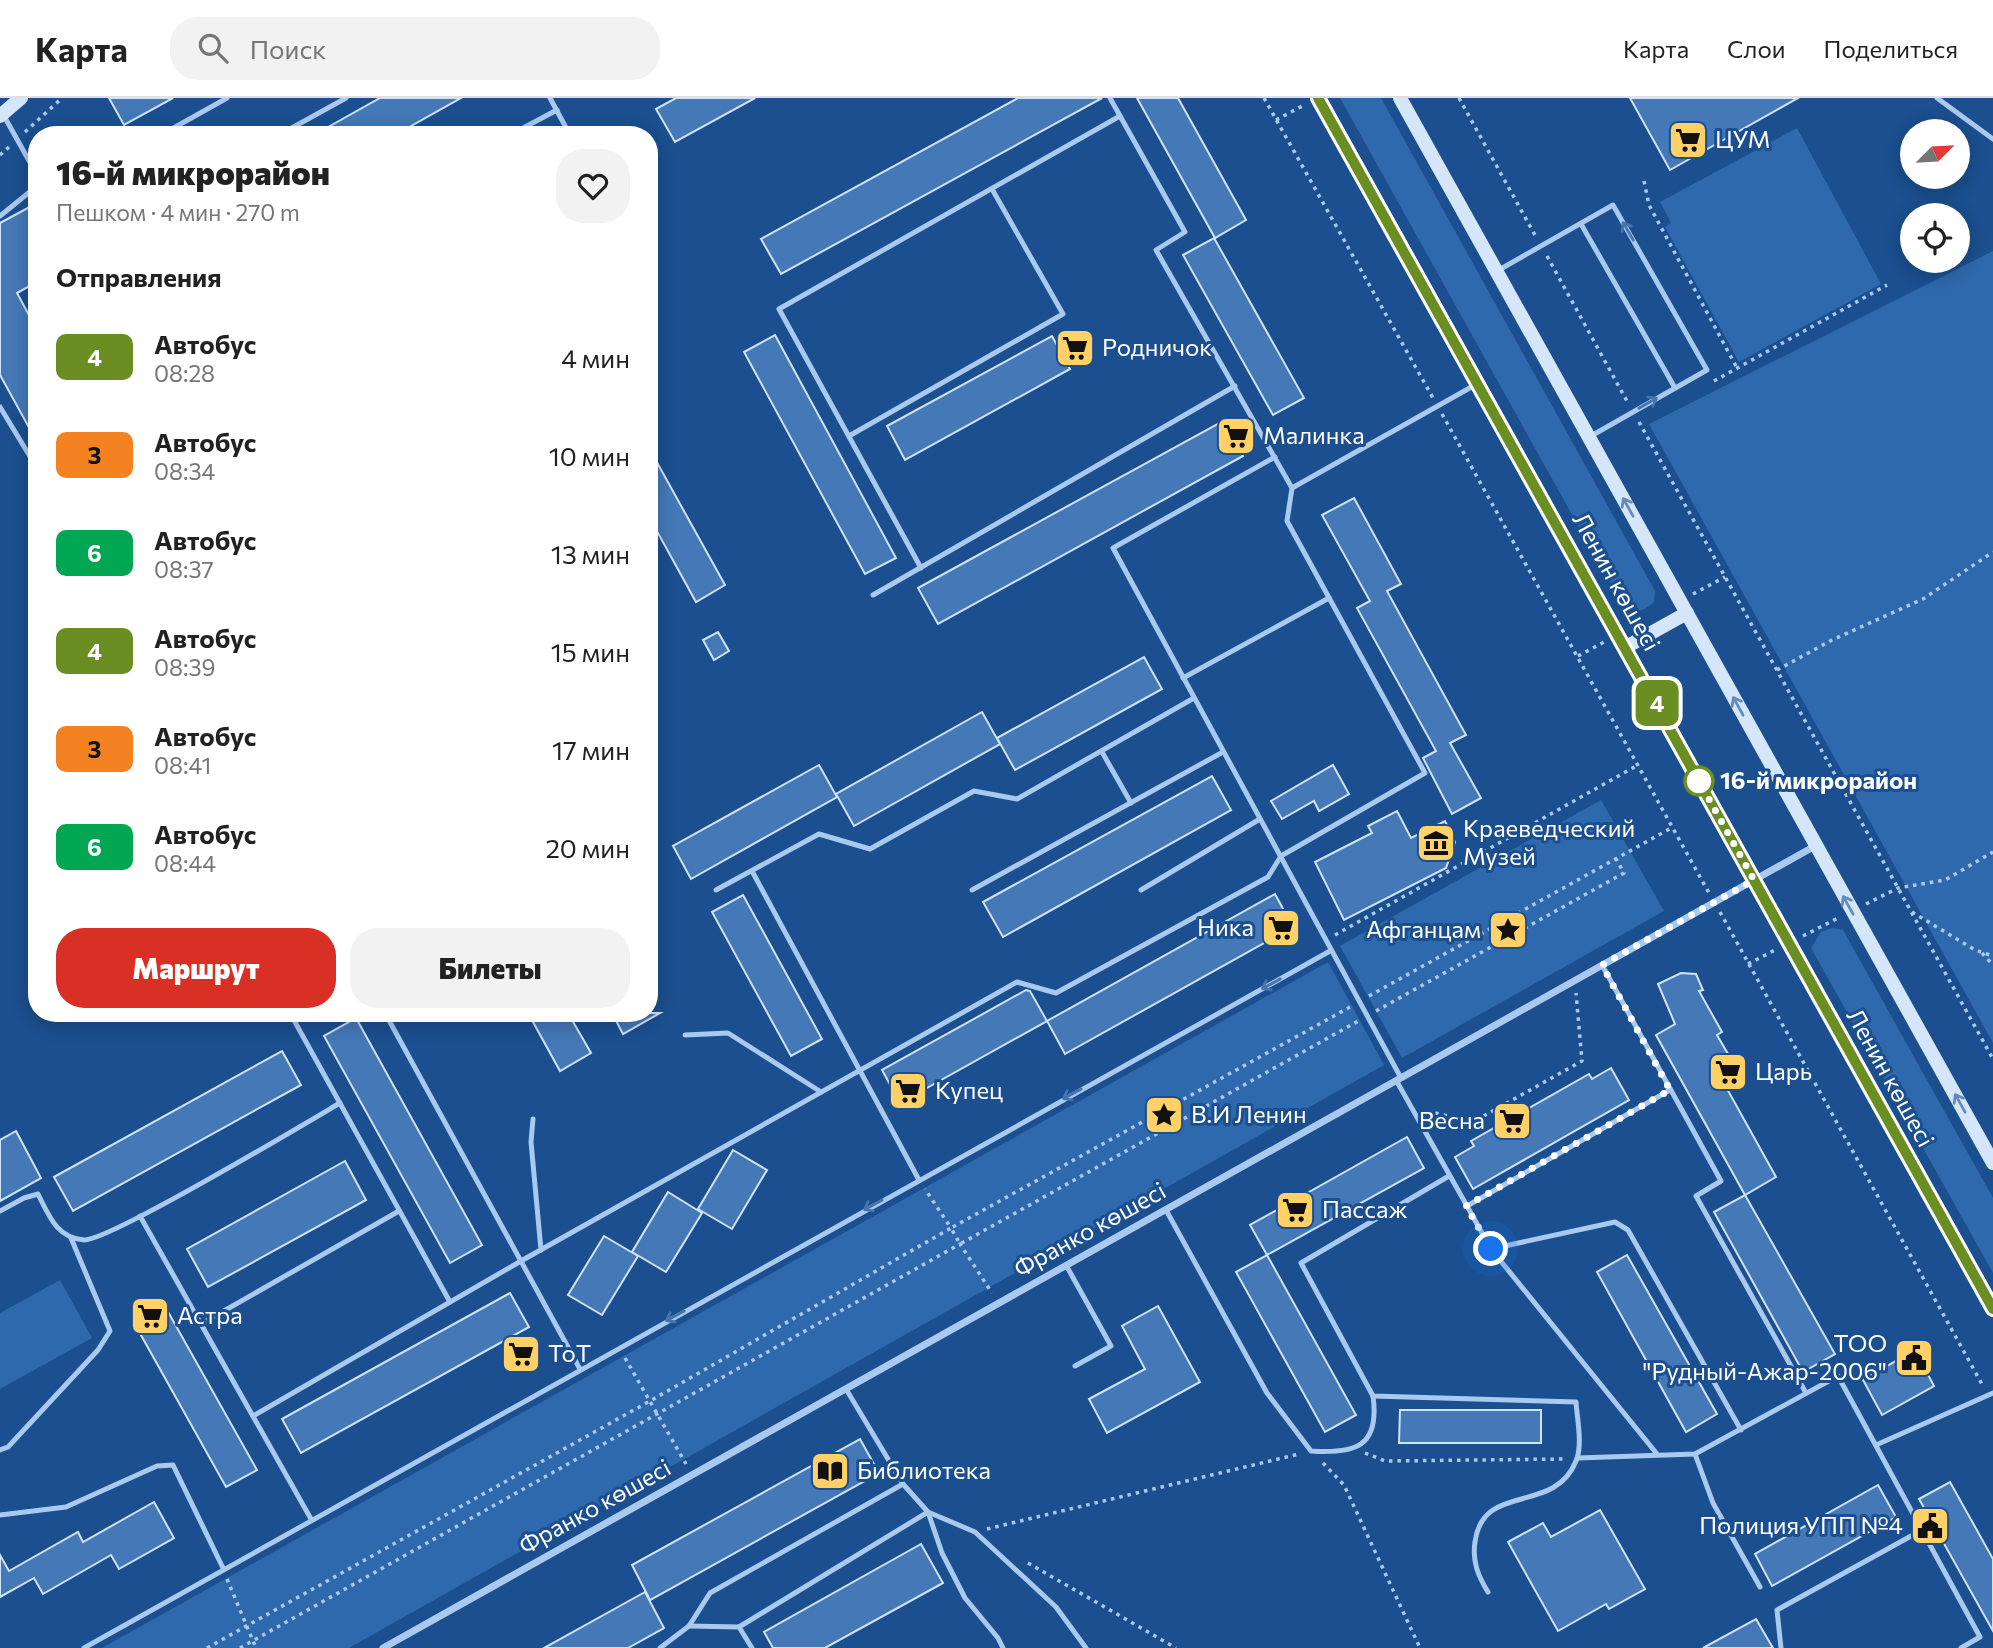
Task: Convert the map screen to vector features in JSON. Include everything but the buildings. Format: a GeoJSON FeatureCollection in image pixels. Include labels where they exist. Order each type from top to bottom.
{"type":"FeatureCollection","features":[{"type":"Feature","properties":{"kind":"main road"},"geometry":{"type":"LineString","coordinates":[[1,115],[21,98]]}},
{"type":"Feature","properties":{"kind":"main road","name":"Ленин көшесі"},"geometry":{"type":"LineString","coordinates":[[1318,98],[1993,1309]]}},
{"type":"Feature","properties":{"kind":"main road","name":"Ленин көшесі"},"geometry":{"type":"LineString","coordinates":[[1400,98],[1993,1163]]}},
{"type":"Feature","properties":{"kind":"main road"},"geometry":{"type":"LineString","coordinates":[[1626,647],[1687,613]]}},
{"type":"Feature","properties":{"kind":"street","name":"Франко көшесі"},"geometry":{"type":"LineString","coordinates":[[383,1648],[1815,846]]}},
{"type":"Feature","properties":{"kind":"lane"},"geometry":{"type":"LineString","coordinates":[[177,126],[228,98]]}},
{"type":"Feature","properties":{"kind":"lane"},"geometry":{"type":"LineString","coordinates":[[295,126],[346,98]]}},
{"type":"Feature","properties":{"kind":"lane"},"geometry":{"type":"LineString","coordinates":[[550,98],[565,126]]}},
{"type":"Feature","properties":{"kind":"lane"},"geometry":{"type":"LineString","coordinates":[[253,1416],[521,1261],[1017,982],[1056,993],[1268,877],[1281,856],[1425,773],[1287,521],[1292,488],[1156,250],[1185,232],[1110,98]]}},
{"type":"Feature","properties":{"kind":"lane"},"geometry":{"type":"LineString","coordinates":[[1937,98],[1993,139]]}},
{"type":"Feature","properties":{"kind":"lane"},"geometry":{"type":"LineString","coordinates":[[527,126],[557,110]]}},
{"type":"Feature","properties":{"kind":"lane"},"geometry":{"type":"LineString","coordinates":[[1,115],[28,159]]}},
{"type":"Feature","properties":{"kind":"lane"},"geometry":{"type":"LineString","coordinates":[[921,568],[779,309],[1120,116]]}},
{"type":"Feature","properties":{"kind":"lane"},"geometry":{"type":"LineString","coordinates":[[849,436],[1063,314],[992,189]]}},
{"type":"Feature","properties":{"kind":"lane"},"geometry":{"type":"LineString","coordinates":[[0,216],[28,193]]}},
{"type":"Feature","properties":{"kind":"lane"},"geometry":{"type":"LineString","coordinates":[[1495,272],[1613,205],[1707,370],[1589,437]]}},
{"type":"Feature","properties":{"kind":"lane"},"geometry":{"type":"LineString","coordinates":[[1581,224],[1675,388]]}},
{"type":"Feature","properties":{"kind":"lane"},"geometry":{"type":"LineString","coordinates":[[1292,488],[1479,383]]}},
{"type":"Feature","properties":{"kind":"lane"},"geometry":{"type":"LineString","coordinates":[[873,596],[1235,386]]}},
{"type":"Feature","properties":{"kind":"lane"},"geometry":{"type":"LineString","coordinates":[[0,407],[28,453]]}},
{"type":"Feature","properties":{"kind":"lane"},"geometry":{"type":"LineString","coordinates":[[1275,457],[1114,548],[1367,1016],[1411,1107],[1491,1249],[1657,1454]]}},
{"type":"Feature","properties":{"kind":"lane"},"geometry":{"type":"LineString","coordinates":[[1183,678],[1329,598]]}},
{"type":"Feature","properties":{"kind":"lane"},"geometry":{"type":"LineString","coordinates":[[716,890],[819,834],[870,849],[974,791],[1017,799],[1194,698]]}},
{"type":"Feature","properties":{"kind":"lane"},"geometry":{"type":"LineString","coordinates":[[1102,752],[1131,803]]}},
{"type":"Feature","properties":{"kind":"lane"},"geometry":{"type":"LineString","coordinates":[[972,890],[1223,752]]}},
{"type":"Feature","properties":{"kind":"lane"},"geometry":{"type":"LineString","coordinates":[[1141,890],[1260,819]]}},
{"type":"Feature","properties":{"kind":"lane"},"geometry":{"type":"LineString","coordinates":[[752,871],[919,1180]]}},
{"type":"Feature","properties":{"kind":"lane"},"geometry":{"type":"LineString","coordinates":[[83,1648],[1331,951]]}},
{"type":"Feature","properties":{"kind":"lane"},"geometry":{"type":"LineString","coordinates":[[1602,965],[1721,1181],[1696,1196],[1805,1393]]}},
{"type":"Feature","properties":{"kind":"lane"},"geometry":{"type":"LineString","coordinates":[[295,1022],[450,1302]]}},
{"type":"Feature","properties":{"kind":"lane"},"geometry":{"type":"LineString","coordinates":[[391,1022],[580,1369]]}},
{"type":"Feature","properties":{"kind":"lane"},"geometry":{"type":"LineString","coordinates":[[685,1035],[728,1033],[821,1092]]}},
{"type":"Feature","properties":{"kind":"lane"},"geometry":{"type":"LineString","coordinates":[[1466,1206],[1670,1090]]}},
{"type":"Feature","properties":{"kind":"lane"},"geometry":{"type":"LineString","coordinates":[[0,1211],[38,1194],[55,1228],[71,1238],[88,1241],[141,1216],[340,1103]]}},
{"type":"Feature","properties":{"kind":"lane"},"geometry":{"type":"LineString","coordinates":[[533,1119],[531,1142],[541,1250]]}},
{"type":"Feature","properties":{"kind":"lane"},"geometry":{"type":"LineString","coordinates":[[1166,1210],[1267,1393],[1311,1451],[1340,1453],[1357,1449],[1370,1434],[1376,1418],[1373,1396],[1301,1263],[1449,1176]]}},
{"type":"Feature","properties":{"kind":"lane"},"geometry":{"type":"LineString","coordinates":[[201,1324],[399,1211]]}},
{"type":"Feature","properties":{"kind":"lane"},"geometry":{"type":"LineString","coordinates":[[141,1216],[311,1519]]}},
{"type":"Feature","properties":{"kind":"lane"},"geometry":{"type":"LineString","coordinates":[[1491,1249],[1615,1222],[1628,1230],[1741,1430]]}},
{"type":"Feature","properties":{"kind":"lane"},"geometry":{"type":"LineString","coordinates":[[0,1450],[8,1447],[98,1350],[110,1331],[71,1238]]}},
{"type":"Feature","properties":{"kind":"lane"},"geometry":{"type":"LineString","coordinates":[[1066,1265],[1111,1346],[1075,1366]]}},
{"type":"Feature","properties":{"kind":"lane"},"geometry":{"type":"LineString","coordinates":[[1578,1458],[1695,1454],[1838,1376],[1980,1637],[1961,1648]]}},
{"type":"Feature","properties":{"kind":"lane"},"geometry":{"type":"LineString","coordinates":[[846,1389],[903,1484],[928,1512],[942,1553],[965,1598],[1003,1648]]}},
{"type":"Feature","properties":{"kind":"lane"},"geometry":{"type":"LineString","coordinates":[[1876,1445],[1991,1394]]}},
{"type":"Feature","properties":{"kind":"lane"},"geometry":{"type":"LineString","coordinates":[[1373,1396],[1576,1402],[1578,1458],[1560,1486],[1547,1493],[1506,1503],[1488,1512],[1477,1528],[1473,1554],[1479,1576],[1488,1592]]}},
{"type":"Feature","properties":{"kind":"lane"},"geometry":{"type":"LineString","coordinates":[[1695,1454],[1713,1503],[1760,1587]]}},
{"type":"Feature","properties":{"kind":"lane"},"geometry":{"type":"LineString","coordinates":[[0,1515],[66,1507],[157,1466],[173,1465],[223,1568]]}},
{"type":"Feature","properties":{"kind":"lane"},"geometry":{"type":"LineString","coordinates":[[660,1648],[689,1626],[710,1593],[903,1484]]}},
{"type":"Feature","properties":{"kind":"lane"},"geometry":{"type":"LineString","coordinates":[[928,1512],[975,1532],[1056,1607],[1086,1648]]}},
{"type":"Feature","properties":{"kind":"lane"},"geometry":{"type":"LineString","coordinates":[[689,1626],[739,1627],[928,1512]]}},
{"type":"Feature","properties":{"kind":"lane"},"geometry":{"type":"LineString","coordinates":[[1781,1648],[1777,1609],[1923,1530]]}},
{"type":"Feature","properties":{"kind":"lane"},"geometry":{"type":"LineString","coordinates":[[739,1627],[752,1648]]}},
{"type":"Feature","properties":{"kind":"path"},"geometry":{"type":"LineString","coordinates":[[31,126],[62,98]]}},
{"type":"Feature","properties":{"kind":"path"},"geometry":{"type":"LineString","coordinates":[[1264,98],[1991,1394]]}},
{"type":"Feature","properties":{"kind":"path"},"geometry":{"type":"LineString","coordinates":[[1276,120],[1318,98]]}},
{"type":"Feature","properties":{"kind":"path"},"geometry":{"type":"LineString","coordinates":[[1459,98],[1993,1059]]}},
{"type":"Feature","properties":{"kind":"path"},"geometry":{"type":"LineString","coordinates":[[0,155],[28,129]]}},
{"type":"Feature","properties":{"kind":"path"},"geometry":{"type":"LineString","coordinates":[[1644,181],[1648,205],[1737,368]]}},
{"type":"Feature","properties":{"kind":"path"},"geometry":{"type":"LineString","coordinates":[[1704,386],[1887,285]]}},
{"type":"Feature","properties":{"kind":"path"},"geometry":{"type":"LineString","coordinates":[[1639,422],[1650,416]]}},
{"type":"Feature","properties":{"kind":"path"},"geometry":{"type":"LineString","coordinates":[[1777,670],[1832,640],[1923,598],[1993,552]]}},
{"type":"Feature","properties":{"kind":"path"},"geometry":{"type":"LineString","coordinates":[[1325,940],[1638,765]]}},
{"type":"Feature","properties":{"kind":"path"},"geometry":{"type":"LineString","coordinates":[[207,1648],[650,1401],[951,1228],[1673,827]]}},
{"type":"Feature","properties":{"kind":"path"},"geometry":{"type":"LineString","coordinates":[[1748,964],[1898,888],[1945,880],[1993,852]]}},
{"type":"Feature","properties":{"kind":"path"},"geometry":{"type":"LineString","coordinates":[[240,1648],[1624,873],[1616,859]]}},
{"type":"Feature","properties":{"kind":"path"},"geometry":{"type":"LineString","coordinates":[[1910,911],[1993,956]]}},
{"type":"Feature","properties":{"kind":"path"},"geometry":{"type":"LineString","coordinates":[[1980,951],[1993,965]]}},
{"type":"Feature","properties":{"kind":"path"},"geometry":{"type":"LineString","coordinates":[[1411,1107],[1473,1122],[1582,1061],[1575,980]]}},
{"type":"Feature","properties":{"kind":"path"},"geometry":{"type":"LineString","coordinates":[[919,1180],[998,1303]]}},
{"type":"Feature","properties":{"kind":"path"},"geometry":{"type":"LineString","coordinates":[[619,1347],[692,1475]]}},
{"type":"Feature","properties":{"kind":"path"},"geometry":{"type":"LineString","coordinates":[[1357,1449],[1385,1461],[1578,1458]]}},
{"type":"Feature","properties":{"kind":"path"},"geometry":{"type":"LineString","coordinates":[[975,1532],[1311,1451],[1344,1485],[1420,1648]]}},
{"type":"Feature","properties":{"kind":"path"},"geometry":{"type":"LineString","coordinates":[[1021,1559],[1176,1648]]}},
{"type":"Feature","properties":{"kind":"path"},"geometry":{"type":"LineString","coordinates":[[223,1568],[256,1648]]}},
{"type":"Feature","properties":{"kind":"shaded area"},"geometry":{"type":"Polygon","coordinates":[[[1340,98],[1381,98],[1655,591],[1654,602],[1646,608],[1633,611],[1624,608],[1340,98]]]}},
{"type":"Feature","properties":{"kind":"shaded area"},"geometry":{"type":"Polygon","coordinates":[[[1797,128],[1881,284],[1739,362],[1665,227],[1671,223],[1660,202],[1797,128]]]}},
{"type":"Feature","properties":{"kind":"shaded area"},"geometry":{"type":"Polygon","coordinates":[[[1993,251],[1993,1043],[1649,424],[1949,273],[1970,273],[1970,263],[1993,251]]]}},
{"type":"Feature","properties":{"kind":"shaded area"},"geometry":{"type":"Polygon","coordinates":[[[1601,800],[1664,911],[1402,1058],[1340,946],[1601,800]]]}},
{"type":"Feature","properties":{"kind":"shaded area"},"geometry":{"type":"Polygon","coordinates":[[[1832,928],[1843,930],[1993,1198],[1993,1273],[1811,948],[1821,932],[1832,928]]]}},
{"type":"Feature","properties":{"kind":"shaded area"},"geometry":{"type":"Polygon","coordinates":[[[1328,962],[1384,1065],[349,1648],[102,1648],[1328,962]]]}},
{"type":"Feature","properties":{"kind":"shaded area"},"geometry":{"type":"Polygon","coordinates":[[[60,1280],[92,1338],[0,1389],[0,1313],[60,1280]]]}},
{"type":"Feature","properties":{"kind":"bus line","name":"4"},"geometry":{"type":"LineString","coordinates":[[1318,98],[1492,405],[1993,1309]]}},
{"type":"Feature","properties":{"kind":"place","name":"ЦУМ"},"geometry":{"type":"Point","coordinates":[1688,140]}},
{"type":"Feature","properties":{"kind":"place","name":"Родничок"},"geometry":{"type":"Point","coordinates":[1075,348]}},
{"type":"Feature","properties":{"kind":"place","name":"Малинка"},"geometry":{"type":"Point","coordinates":[1236,436]}},
{"type":"Feature","properties":{"kind":"place","name":"16-й микрорайон"},"geometry":{"type":"Point","coordinates":[1699,781]}},
{"type":"Feature","properties":{"kind":"place","name":"Краеведческий Музей"},"geometry":{"type":"Point","coordinates":[1436,843]}},
{"type":"Feature","properties":{"kind":"place","name":"Ника"},"geometry":{"type":"Point","coordinates":[1281,928]}},
{"type":"Feature","properties":{"kind":"place","name":"Афганцам"},"geometry":{"type":"Point","coordinates":[1508,930]}},
{"type":"Feature","properties":{"kind":"place","name":"Царь"},"geometry":{"type":"Point","coordinates":[1728,1072]}},
{"type":"Feature","properties":{"kind":"place","name":"Купец"},"geometry":{"type":"Point","coordinates":[908,1091]}},
{"type":"Feature","properties":{"kind":"place","name":"В.И Ленин"},"geometry":{"type":"Point","coordinates":[1164,1115]}},
{"type":"Feature","properties":{"kind":"place","name":"Весна"},"geometry":{"type":"Point","coordinates":[1512,1121]}},
{"type":"Feature","properties":{"kind":"place","name":"Пассаж"},"geometry":{"type":"Point","coordinates":[1295,1210]}},
{"type":"Feature","properties":{"kind":"place","name":"Астра"},"geometry":{"type":"Point","coordinates":[150,1316]}},
{"type":"Feature","properties":{"kind":"place","name":"ТоТ"},"geometry":{"type":"Point","coordinates":[521,1354]}},
{"type":"Feature","properties":{"kind":"place","name":"ТОО \"Рудный-Ажар-2006\""},"geometry":{"type":"Point","coordinates":[1914,1358]}},
{"type":"Feature","properties":{"kind":"place","name":"Библиотека"},"geometry":{"type":"Point","coordinates":[830,1471]}},
{"type":"Feature","properties":{"kind":"place","name":"Полиция УПП №4"},"geometry":{"type":"Point","coordinates":[1930,1526]}},
{"type":"Feature","properties":{"kind":"route"},"geometry":{"type":"LineString","coordinates":[[1491,1249],[1466,1206],[1670,1090],[1602,965],[1754,880],[1699,781]]}}]}
